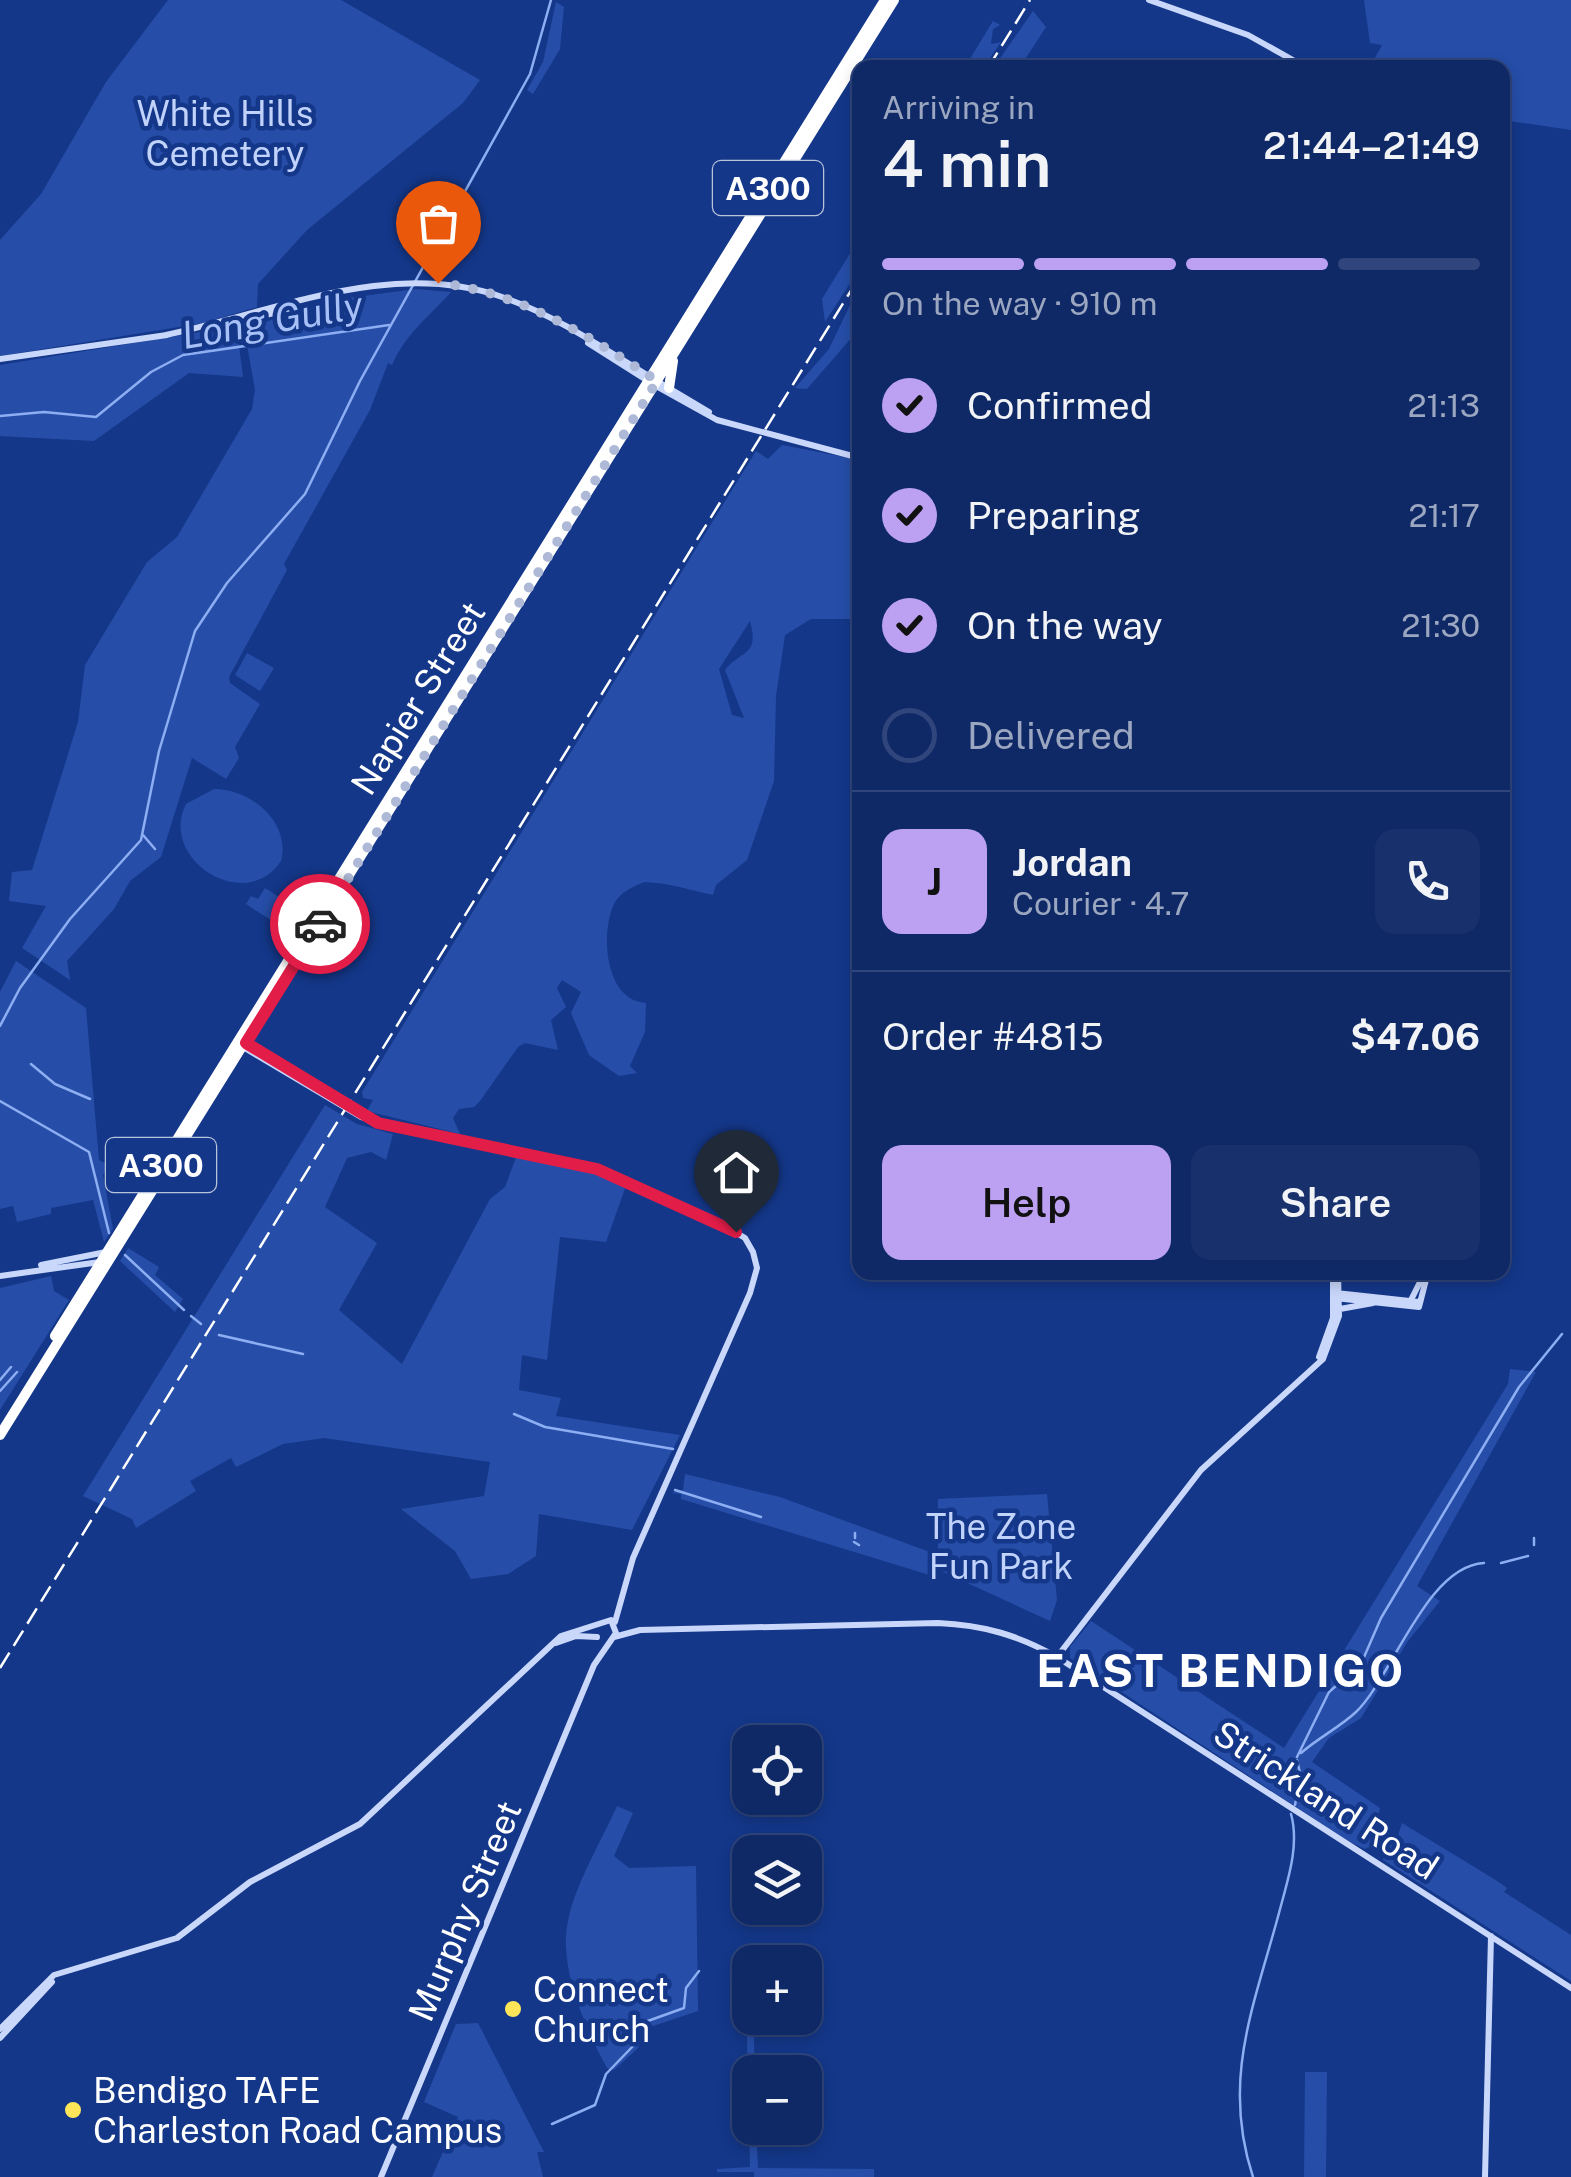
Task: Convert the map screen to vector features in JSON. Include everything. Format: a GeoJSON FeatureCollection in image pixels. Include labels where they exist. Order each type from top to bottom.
{"type":"FeatureCollection","features":[{"type":"Feature","properties":{"kind":"highway","name":"Napier Street"},"geometry":{"type":"LineString","coordinates":[[241,1043],[589,490],[738,236],[885,0]]}},
{"type":"Feature","properties":{"kind":"highway","name":"Napier Street"},"geometry":{"type":"LineString","coordinates":[[857,60],[894,0]]}},
{"type":"Feature","properties":{"kind":"highway","name":"Napier Street"},"geometry":{"type":"LineString","coordinates":[[0,1435],[103,1257],[174,1152],[554,532],[652,381],[676,351],[852,68]]}},
{"type":"Feature","properties":{"kind":"highway"},"geometry":{"type":"LineString","coordinates":[[786,159],[792,158],[820,119]]}},
{"type":"Feature","properties":{"kind":"highway"},"geometry":{"type":"LineString","coordinates":[[738,236],[772,196]]}},
{"type":"Feature","properties":{"kind":"highway"},"geometry":{"type":"LineString","coordinates":[[669,388],[676,351]]}},
{"type":"Feature","properties":{"kind":"highway"},"geometry":{"type":"LineString","coordinates":[[554,532],[589,490]]}},
{"type":"Feature","properties":{"kind":"highway"},"geometry":{"type":"LineString","coordinates":[[483,646],[508,613],[512,613]]}},
{"type":"Feature","properties":{"kind":"highway"},"geometry":{"type":"LineString","coordinates":[[466,674],[498,636]]}},
{"type":"Feature","properties":{"kind":"highway"},"geometry":{"type":"LineString","coordinates":[[359,847],[380,818],[385,818]]}},
{"type":"Feature","properties":{"kind":"highway","name":"Napier Street"},"geometry":{"type":"LineString","coordinates":[[4,1423],[134,1226],[174,1152]]}},
{"type":"Feature","properties":{"kind":"highway"},"geometry":{"type":"LineString","coordinates":[[103,1257],[108,1260],[134,1226]]}},
{"type":"Feature","properties":{"kind":"street"},"geometry":{"type":"LineString","coordinates":[[1150,0],[1248,35],[1293,60]]}},
{"type":"Feature","properties":{"kind":"street"},"geometry":{"type":"LineString","coordinates":[[0,359],[166,335],[395,283],[438,283],[504,297],[571,330],[728,423],[852,456]]}},
{"type":"Feature","properties":{"kind":"street"},"geometry":{"type":"LineString","coordinates":[[652,381],[728,423]]}},
{"type":"Feature","properties":{"kind":"street"},"geometry":{"type":"LineString","coordinates":[[241,1043],[378,1123],[597,1169],[727,1227],[751,1246],[756,1268],[750,1293],[620,1594],[612,1638],[576,1636],[551,1646]]}},
{"type":"Feature","properties":{"kind":"street"},"geometry":{"type":"LineString","coordinates":[[26,1270],[103,1257]]}},
{"type":"Feature","properties":{"kind":"street"},"geometry":{"type":"LineString","coordinates":[[0,1276],[103,1257]]}},
{"type":"Feature","properties":{"kind":"street"},"geometry":{"type":"LineString","coordinates":[[1057,1657],[1201,1470],[1308,1375],[1328,1351],[1340,1309],[1336,1280]]}},
{"type":"Feature","properties":{"kind":"street"},"geometry":{"type":"LineString","coordinates":[[1413,1303],[1423,1280]]}},
{"type":"Feature","properties":{"kind":"street"},"geometry":{"type":"LineString","coordinates":[[1338,1295],[1413,1303]]}},
{"type":"Feature","properties":{"kind":"street"},"geometry":{"type":"LineString","coordinates":[[1338,1295],[1413,1303]]}},
{"type":"Feature","properties":{"kind":"street"},"geometry":{"type":"LineString","coordinates":[[1308,1375],[1327,1339],[1338,1295]]}},
{"type":"Feature","properties":{"kind":"street"},"geometry":{"type":"LineString","coordinates":[[1340,1309],[1388,1302]]}},
{"type":"Feature","properties":{"kind":"street"},"geometry":{"type":"LineString","coordinates":[[0,2029],[37,1993],[74,1968],[148,1950],[177,1938],[250,1882],[360,1824],[551,1646],[568,1632],[600,1620],[620,1594]]}},
{"type":"Feature","properties":{"kind":"street","name":"Strickland Road"},"geometry":{"type":"LineString","coordinates":[[600,1620],[640,1630],[956,1624],[1009,1634],[1057,1657],[1571,1988]]}},
{"type":"Feature","properties":{"kind":"street","name":"Murphy Street"},"geometry":{"type":"LineString","coordinates":[[594,1665],[600,1620]]}},
{"type":"Feature","properties":{"kind":"street","name":"Strickland Road"},"geometry":{"type":"LineString","coordinates":[[612,1638],[640,1630]]}},
{"type":"Feature","properties":{"kind":"street","name":"Murphy Street"},"geometry":{"type":"LineString","coordinates":[[381,2177],[594,1665],[612,1638]]}},
{"type":"Feature","properties":{"kind":"street"},"geometry":{"type":"LineString","coordinates":[[1485,2177],[1491,1936]]}},
{"type":"Feature","properties":{"kind":"street"},"geometry":{"type":"LineString","coordinates":[[0,2038],[37,1993]]}},
{"type":"Feature","properties":{"kind":"green space","name":"White Hills Cemetery"},"geometry":{"type":"Polygon","coordinates":[[[168,0],[341,0],[480,80],[463,103],[307,230],[258,284],[257,307],[203,323],[0,356],[0,240],[41,194],[106,82],[168,0]]]}},
{"type":"Feature","properties":{"kind":"green space"},"geometry":{"type":"Polygon","coordinates":[[[1364,0],[1571,0],[1571,130],[1510,121],[1510,60],[1374,60],[1382,45],[1370,43],[1364,0]]]}},
{"type":"Feature","properties":{"kind":"green space"},"geometry":{"type":"Polygon","coordinates":[[[556,2],[564,7],[560,49],[533,94],[527,90],[543,62],[556,2]]]}},
{"type":"Feature","properties":{"kind":"green space"},"geometry":{"type":"Polygon","coordinates":[[[1033,11],[1046,27],[1025,60],[999,60],[1033,11]]]}},
{"type":"Feature","properties":{"kind":"green space"},"geometry":{"type":"Polygon","coordinates":[[[993,21],[1000,25],[993,29],[991,44],[1001,42],[989,60],[969,60],[993,21]]]}},
{"type":"Feature","properties":{"kind":"green space"},"geometry":{"type":"Polygon","coordinates":[[[852,250],[852,280],[825,322],[822,299],[852,250]]]}},
{"type":"Feature","properties":{"kind":"green space"},"geometry":{"type":"Polygon","coordinates":[[[416,289],[451,292],[411,334],[392,365],[388,363],[370,410],[284,564],[287,570],[229,677],[230,683],[260,704],[235,747],[239,758],[226,779],[192,758],[161,857],[130,881],[114,909],[67,961],[70,980],[22,948],[46,906],[9,901],[12,872],[32,870],[78,722],[85,665],[147,562],[177,537],[252,409],[255,390],[244,328],[347,298],[416,289]]]}},
{"type":"Feature","properties":{"kind":"green space"},"geometry":{"type":"Polygon","coordinates":[[[852,301],[852,337],[807,389],[795,388],[829,349],[852,301]]]}},
{"type":"Feature","properties":{"kind":"green space"},"geometry":{"type":"Polygon","coordinates":[[[231,327],[237,330],[243,377],[189,373],[94,441],[0,436],[0,365],[231,327]]]}},
{"type":"Feature","properties":{"kind":"green space"},"geometry":{"type":"Polygon","coordinates":[[[782,445],[852,458],[852,619],[811,619],[785,635],[776,696],[774,781],[747,860],[716,885],[713,895],[645,882],[624,893],[614,904],[607,932],[609,964],[622,991],[646,1003],[645,1032],[630,1066],[637,1073],[619,1076],[589,1055],[571,1013],[581,992],[562,980],[557,988],[566,1007],[551,1020],[558,1050],[525,1043],[518,1047],[480,1101],[474,1107],[459,1109],[453,1118],[460,1134],[367,1111],[373,1100],[363,1098],[362,1092],[756,451],[768,459],[782,445]],[[750,621],[719,669],[732,715],[744,718],[725,670],[747,652],[752,641],[750,621]]]}},
{"type":"Feature","properties":{"kind":"green space"},"geometry":{"type":"Polygon","coordinates":[[[247,653],[274,668],[260,691],[235,675],[247,653]]]}},
{"type":"Feature","properties":{"kind":"green space"},"geometry":{"type":"Polygon","coordinates":[[[214,789],[228,790],[254,801],[274,821],[283,847],[281,861],[265,876],[247,883],[228,881],[194,860],[184,844],[181,824],[186,804],[214,789]]]}},
{"type":"Feature","properties":{"kind":"green space"},"geometry":{"type":"Polygon","coordinates":[[[265,888],[298,909],[285,929],[246,904],[251,896],[258,899],[265,888]]]}},
{"type":"Feature","properties":{"kind":"green space"},"geometry":{"type":"Polygon","coordinates":[[[16,961],[86,1008],[99,1160],[109,1165],[103,1175],[113,1229],[104,1242],[93,1200],[51,1208],[51,1214],[17,1222],[13,1206],[0,1209],[0,992],[16,961]]]}},
{"type":"Feature","properties":{"kind":"green space"},"geometry":{"type":"Polygon","coordinates":[[[325,1105],[357,1124],[393,1134],[386,1160],[371,1152],[347,1158],[325,1207],[377,1243],[339,1310],[402,1364],[490,1199],[505,1187],[518,1152],[628,1180],[606,1242],[560,1237],[547,1360],[522,1355],[519,1390],[561,1398],[556,1416],[680,1435],[632,1530],[539,1514],[536,1556],[508,1574],[471,1579],[455,1551],[401,1509],[484,1496],[490,1462],[324,1438],[283,1444],[236,1467],[231,1458],[190,1481],[196,1491],[136,1528],[132,1519],[83,1496],[325,1105]]]}},
{"type":"Feature","properties":{"kind":"green space"},"geometry":{"type":"Polygon","coordinates":[[[128,1248],[159,1267],[155,1275],[183,1299],[175,1312],[120,1261],[128,1248]]]}},
{"type":"Feature","properties":{"kind":"green space"},"geometry":{"type":"Polygon","coordinates":[[[51,1276],[54,1291],[69,1300],[0,1410],[0,1288],[51,1276]]]}},
{"type":"Feature","properties":{"kind":"green space"},"geometry":{"type":"Polygon","coordinates":[[[1510,1369],[1536,1372],[1417,1586],[1440,1601],[1408,1641],[1361,1718],[1329,1738],[1312,1762],[1380,1808],[1371,1846],[1365,1849],[1348,1841],[1070,1658],[1070,1647],[1091,1621],[1284,1748],[1508,1384],[1510,1369]]]}},
{"type":"Feature","properties":{"kind":"green space","name":"The Zone Fun Park"},"geometry":{"type":"Polygon","coordinates":[[[685,1474],[780,1497],[938,1555],[938,1499],[1047,1494],[1057,1600],[1050,1621],[939,1570],[936,1577],[681,1499],[681,1494],[671,1493],[683,1490],[685,1474]]]}},
{"type":"Feature","properties":{"kind":"green space"},"geometry":{"type":"Polygon","coordinates":[[[617,1806],[633,1813],[614,1856],[629,1868],[696,1866],[698,2011],[647,2028],[638,2048],[614,2070],[607,2068],[582,2016],[570,1977],[566,1939],[577,1892],[617,1806]]]}},
{"type":"Feature","properties":{"kind":"green space"},"geometry":{"type":"Polygon","coordinates":[[[1402,1823],[1494,1879],[1507,1888],[1504,1892],[1571,1935],[1571,1981],[1383,1860],[1383,1850],[1396,1841],[1402,1823]]]}},
{"type":"Feature","properties":{"kind":"green space"},"geometry":{"type":"Polygon","coordinates":[[[478,2023],[544,2152],[537,2152],[543,2177],[432,2177],[458,2117],[424,2102],[456,2024],[478,2023]]]}},
{"type":"Feature","properties":{"kind":"green space"},"geometry":{"type":"Polygon","coordinates":[[[747,2035],[754,2035],[754,2055],[747,2055],[747,2035]]]}},
{"type":"Feature","properties":{"kind":"green space"},"geometry":{"type":"Polygon","coordinates":[[[1305,2072],[1327,2072],[1326,2177],[1304,2177],[1305,2072]]]}},
{"type":"Feature","properties":{"kind":"green space"},"geometry":{"type":"Polygon","coordinates":[[[749,2145],[757,2145],[758,2168],[874,2169],[874,2177],[754,2177],[754,2172],[717,2172],[750,2167],[749,2145]]]}},
{"type":"Feature","properties":{"kind":"waterway"},"geometry":{"type":"LineString","coordinates":[[0,1026],[20,988],[70,919],[141,840],[159,751],[195,631],[227,583],[305,494],[360,381],[530,74],[551,0]]}},
{"type":"Feature","properties":{"kind":"waterway","name":"Long Gully"},"geometry":{"type":"LineString","coordinates":[[0,416],[44,412],[96,417],[151,372],[183,355],[389,325]]}},
{"type":"Feature","properties":{"kind":"waterway"},"geometry":{"type":"LineString","coordinates":[[143,835],[155,849]]}},
{"type":"Feature","properties":{"kind":"waterway"},"geometry":{"type":"LineString","coordinates":[[31,1064],[55,1084],[90,1099]]}},
{"type":"Feature","properties":{"kind":"waterway"},"geometry":{"type":"LineString","coordinates":[[0,1101],[89,1152],[109,1233]]}},
{"type":"Feature","properties":{"kind":"waterway"},"geometry":{"type":"LineString","coordinates":[[125,1255],[184,1310]]}},
{"type":"Feature","properties":{"kind":"waterway"},"geometry":{"type":"LineString","coordinates":[[191,1316],[201,1324]]}},
{"type":"Feature","properties":{"kind":"waterway"},"geometry":{"type":"LineString","coordinates":[[1297,1757],[1329,1692],[1361,1664],[1381,1618],[1519,1387],[1562,1334]]}},
{"type":"Feature","properties":{"kind":"waterway"},"geometry":{"type":"LineString","coordinates":[[219,1335],[303,1354]]}},
{"type":"Feature","properties":{"kind":"waterway"},"geometry":{"type":"LineString","coordinates":[[0,1380],[11,1367]]}},
{"type":"Feature","properties":{"kind":"waterway"},"geometry":{"type":"LineString","coordinates":[[0,1391],[17,1372]]}},
{"type":"Feature","properties":{"kind":"waterway"},"geometry":{"type":"LineString","coordinates":[[514,1414],[545,1427],[673,1449]]}},
{"type":"Feature","properties":{"kind":"waterway"},"geometry":{"type":"LineString","coordinates":[[675,1490],[761,1517]]}},
{"type":"Feature","properties":{"kind":"waterway"},"geometry":{"type":"LineString","coordinates":[[855,1533],[855,1538]]}},
{"type":"Feature","properties":{"kind":"waterway"},"geometry":{"type":"LineString","coordinates":[[1534,1538],[1534,1545]]}},
{"type":"Feature","properties":{"kind":"waterway"},"geometry":{"type":"LineString","coordinates":[[854,1542],[859,1545]]}},
{"type":"Feature","properties":{"kind":"waterway"},"geometry":{"type":"LineString","coordinates":[[1501,1563],[1528,1556]]}},
{"type":"Feature","properties":{"kind":"waterway"},"geometry":{"type":"LineString","coordinates":[[1301,1753],[1356,1712],[1428,1602],[1445,1583],[1463,1569],[1484,1563]]}},
{"type":"Feature","properties":{"kind":"waterway"},"geometry":{"type":"LineString","coordinates":[[1295,1805],[1301,1777],[1297,1760]]}},
{"type":"Feature","properties":{"kind":"waterway"},"geometry":{"type":"LineString","coordinates":[[1253,2177],[1244,2142],[1241,2075],[1251,2012],[1291,1864],[1291,1814]]}},
{"type":"Feature","properties":{"kind":"waterway"},"geometry":{"type":"LineString","coordinates":[[552,2124],[595,2105],[606,2074],[636,2043],[645,2022],[684,2008],[686,1988],[699,1971]]}},
{"type":"Feature","properties":{"kind":"railway"},"geometry":{"type":"LineString","coordinates":[[993,60],[1030,0]]}},
{"type":"Feature","properties":{"kind":"railway"},"geometry":{"type":"LineString","coordinates":[[0,1668],[852,289]]}},
{"type":"Feature","properties":{"kind":"way so far"},"geometry":{"type":"LineString","coordinates":[[320,924],[657,381],[528,307],[481,290],[438,283]]}},
{"type":"Feature","properties":{"kind":"place","name":"Connect Church"},"geometry":{"type":"Point","coordinates":[513,2009]}},
{"type":"Feature","properties":{"kind":"place","name":"Bendigo TAFE Charleston Road Campus"},"geometry":{"type":"Point","coordinates":[73,2110]}},
{"type":"Feature","properties":{"kind":"district","name":"EAST BENDIGO"},"geometry":{"type":"Point","coordinates":[1221,1670]}},
{"type":"Feature","properties":{"kind":"route"},"geometry":{"type":"LineString","coordinates":[[320,924],[246,1043],[378,1123],[597,1169],[736,1232]]}}]}
